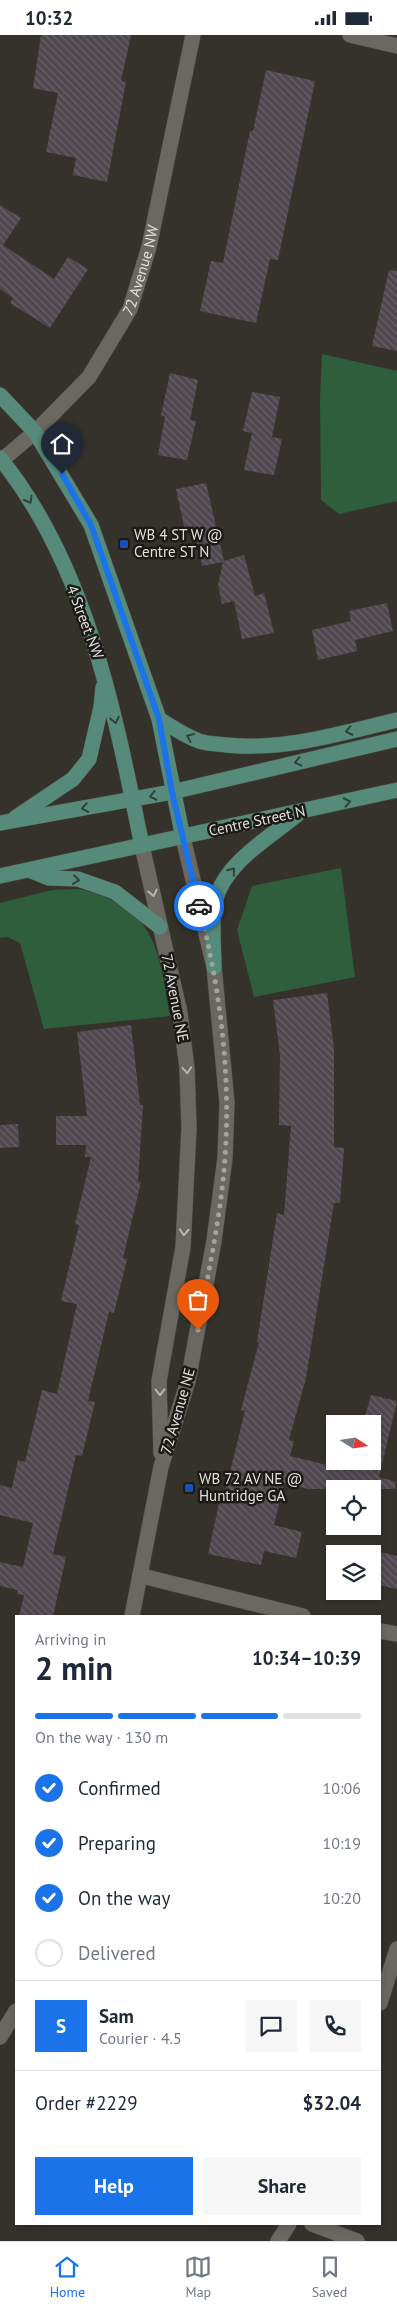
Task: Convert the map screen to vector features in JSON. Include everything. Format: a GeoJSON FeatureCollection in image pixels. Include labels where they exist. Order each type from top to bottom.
{"type":"FeatureCollection","features":[{"type":"Feature","properties":{"kind":"main road"},"geometry":{"type":"LineString","coordinates":[[0,395],[35,432],[91,525],[159,719],[172,792]]}},
{"type":"Feature","properties":{"kind":"main road","name":"4 Street NW"},"geometry":{"type":"LineString","coordinates":[[1,459],[27,496],[58,553],[104,673],[133,800]]}},
{"type":"Feature","properties":{"kind":"main road"},"geometry":{"type":"LineString","coordinates":[[6,822],[73,779],[89,759],[101,707],[104,673]]}},
{"type":"Feature","properties":{"kind":"main road"},"geometry":{"type":"LineString","coordinates":[[159,719],[201,742],[242,746],[273,746],[397,720]]}},
{"type":"Feature","properties":{"kind":"main road"},"geometry":{"type":"LineString","coordinates":[[6,822],[172,792],[397,739]]}},
{"type":"Feature","properties":{"kind":"main road","name":"Centre Street N"},"geometry":{"type":"LineString","coordinates":[[0,876],[397,790]]}},
{"type":"Feature","properties":{"kind":"main road","name":"72 Avenue NE"},"geometry":{"type":"LineString","coordinates":[[172,792],[182,837]]}},
{"type":"Feature","properties":{"kind":"main road","name":"72 Avenue NE"},"geometry":{"type":"LineString","coordinates":[[133,800],[142,846]]}},
{"type":"Feature","properties":{"kind":"main road"},"geometry":{"type":"LineString","coordinates":[[214,967],[214,902],[224,881],[234,867],[299,812]]}},
{"type":"Feature","properties":{"kind":"main road"},"geometry":{"type":"LineString","coordinates":[[29,870],[49,878],[78,879],[116,892],[160,927]]}},
{"type":"Feature","properties":{"kind":"street","name":"72 Avenue NW"},"geometry":{"type":"LineString","coordinates":[[1,459],[35,432],[89,377],[130,309],[149,247],[194,35]]}},
{"type":"Feature","properties":{"kind":"street"},"geometry":{"type":"LineString","coordinates":[[350,35],[397,45]]}},
{"type":"Feature","properties":{"kind":"street","name":"72 Avenue NE"},"geometry":{"type":"LineString","coordinates":[[132,1615],[142,1576],[161,1467],[188,1381],[214,1241],[225,1158],[227,1103],[214,967],[182,837]]}},
{"type":"Feature","properties":{"kind":"street","name":"72 Avenue NE"},"geometry":{"type":"LineString","coordinates":[[142,846],[180,1013],[187,1069],[189,1128],[183,1247],[159,1381],[161,1467]]}},
{"type":"Feature","properties":{"kind":"street"},"geometry":{"type":"LineString","coordinates":[[142,1576],[299,1615]]}},
{"type":"Feature","properties":{"kind":"street"},"geometry":{"type":"LineString","coordinates":[[381,1631],[397,1634]]}},
{"type":"Feature","properties":{"kind":"street"},"geometry":{"type":"LineString","coordinates":[[381,2000],[397,1949]]}},
{"type":"Feature","properties":{"kind":"street"},"geometry":{"type":"LineString","coordinates":[[0,2037],[15,2013]]}},
{"type":"Feature","properties":{"kind":"street"},"geometry":{"type":"LineString","coordinates":[[278,2241],[288,2225]]}},
{"type":"Feature","properties":{"kind":"street"},"geometry":{"type":"LineString","coordinates":[[315,2225],[357,2241]]}},
{"type":"Feature","properties":{"kind":"green space"},"geometry":{"type":"Polygon","coordinates":[[[322,354],[397,371],[397,501],[339,514],[321,500],[320,399],[322,354]]]}},
{"type":"Feature","properties":{"kind":"green space"},"geometry":{"type":"Polygon","coordinates":[[[341,868],[355,977],[254,997],[237,930],[252,886],[341,868]]]}},
{"type":"Feature","properties":{"kind":"green space"},"geometry":{"type":"Polygon","coordinates":[[[79,889],[104,897],[124,907],[138,919],[149,934],[162,970],[170,1016],[44,1029],[20,943],[7,937],[0,938],[0,903],[52,890],[79,889]]]}},
{"type":"Feature","properties":{"kind":"building"},"geometry":{"type":"Polygon","coordinates":[[[41,35],[131,35],[121,81],[126,82],[107,182],[73,175],[76,158],[46,152],[58,93],[33,88],[41,35]]]}},
{"type":"Feature","properties":{"kind":"building"},"geometry":{"type":"Polygon","coordinates":[[[266,70],[315,81],[278,260],[270,259],[256,323],[200,311],[211,261],[223,263],[250,131],[253,131],[266,70]]]}},
{"type":"Feature","properties":{"kind":"building"},"geometry":{"type":"Polygon","coordinates":[[[0,205],[21,218],[3,245],[54,279],[68,257],[88,269],[50,328],[10,303],[13,298],[0,289],[0,205]]]}},
{"type":"Feature","properties":{"kind":"building"},"geometry":{"type":"Polygon","coordinates":[[[389,270],[397,271],[397,351],[372,346],[389,270]]]}},
{"type":"Feature","properties":{"kind":"building"},"geometry":{"type":"Polygon","coordinates":[[[170,373],[198,380],[190,420],[196,421],[187,460],[158,455],[165,417],[161,415],[170,373]]]}},
{"type":"Feature","properties":{"kind":"building"},"geometry":{"type":"Polygon","coordinates":[[[252,392],[280,397],[272,437],[282,439],[274,475],[244,470],[252,433],[243,431],[252,392]]]}},
{"type":"Feature","properties":{"kind":"building"},"geometry":{"type":"Polygon","coordinates":[[[206,483],[224,561],[244,555],[255,596],[264,593],[274,633],[242,639],[234,601],[222,604],[218,585],[223,562],[202,566],[194,530],[185,531],[176,489],[206,483]]]}},
{"type":"Feature","properties":{"kind":"building"},"geometry":{"type":"Polygon","coordinates":[[[387,603],[393,631],[355,640],[357,651],[318,660],[312,630],[351,621],[349,611],[387,603]]]}},
{"type":"Feature","properties":{"kind":"building"},"geometry":{"type":"Polygon","coordinates":[[[327,993],[334,1049],[334,1147],[344,1148],[340,1203],[334,1203],[306,1378],[289,1440],[294,1441],[290,1456],[326,1465],[326,1470],[381,1470],[379,1477],[396,1482],[395,1489],[381,1489],[381,1480],[326,1480],[326,1489],[308,1489],[284,1483],[274,1525],[302,1532],[296,1558],[264,1551],[261,1565],[208,1554],[220,1499],[223,1500],[245,1411],[241,1410],[259,1342],[257,1342],[277,1213],[284,1215],[291,1126],[279,1125],[280,1055],[273,1000],[327,993]]]}},
{"type":"Feature","properties":{"kind":"building"},"geometry":{"type":"Polygon","coordinates":[[[131,1025],[140,1105],[143,1105],[138,1182],[141,1182],[123,1258],[127,1259],[114,1313],[109,1312],[88,1401],[95,1402],[82,1456],[76,1455],[53,1554],[66,1557],[53,1615],[19,1615],[24,1595],[17,1594],[18,1590],[0,1586],[0,1562],[23,1567],[33,1523],[0,1515],[0,1485],[12,1488],[18,1460],[25,1462],[42,1390],[57,1394],[77,1304],[61,1301],[79,1225],[75,1224],[91,1157],[85,1157],[86,1145],[56,1145],[56,1116],[87,1116],[77,1032],[131,1025]]]}},
{"type":"Feature","properties":{"kind":"building"},"geometry":{"type":"Polygon","coordinates":[[[18,1124],[19,1147],[0,1148],[0,1125],[18,1124]]]}},
{"type":"Feature","properties":{"kind":"building"},"geometry":{"type":"Polygon","coordinates":[[[371,1395],[397,1401],[381,1469],[381,1415],[366,1415],[371,1395]]]}},
{"type":"Feature","properties":{"kind":"building"},"geometry":{"type":"Polygon","coordinates":[[[381,1552],[397,1556],[397,1589],[381,1586],[381,1552]]]}},
{"type":"Feature","properties":{"kind":"way so far"},"geometry":{"type":"LineString","coordinates":[[198,1330],[214,1241],[225,1158],[227,1103],[214,967],[199,906]]}},
{"type":"Feature","properties":{"kind":"place","name":"WB 4 ST W @ Centre ST N"},"geometry":{"type":"Point","coordinates":[124,544]}},
{"type":"Feature","properties":{"kind":"place","name":"WB 72 AV NE @ Huntridge GA"},"geometry":{"type":"Point","coordinates":[189,1488]}},
{"type":"Feature","properties":{"kind":"route"},"geometry":{"type":"LineString","coordinates":[[62,474],[91,525],[159,719],[172,792],[199,906]]}}]}
